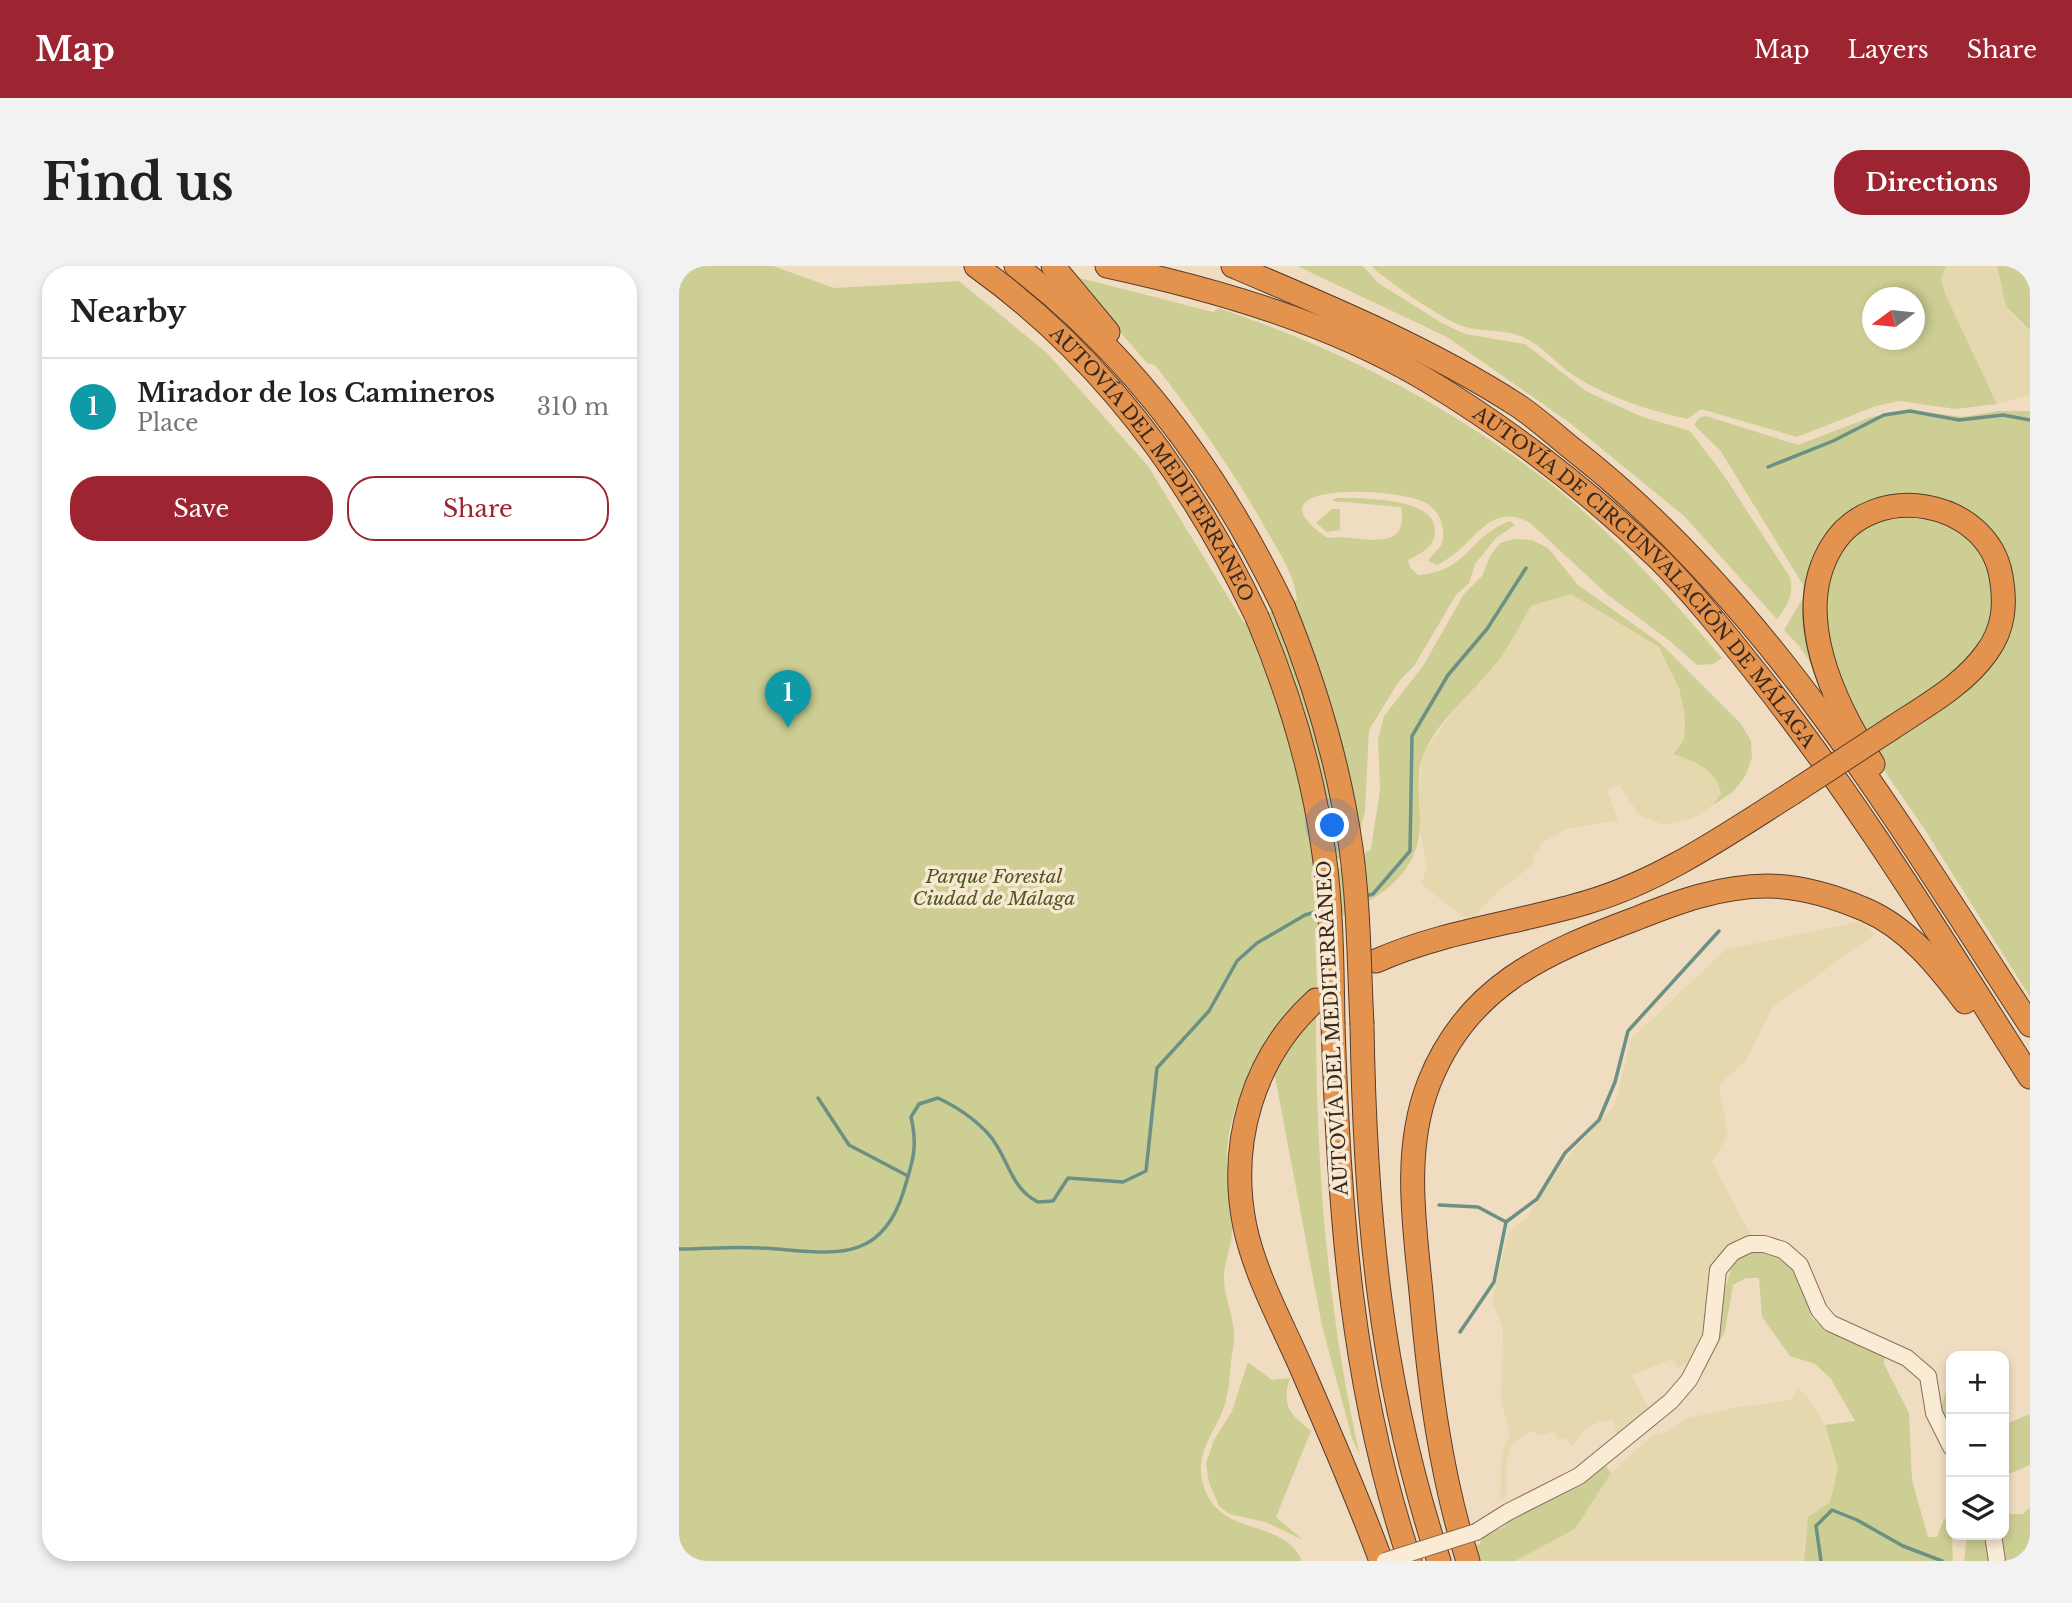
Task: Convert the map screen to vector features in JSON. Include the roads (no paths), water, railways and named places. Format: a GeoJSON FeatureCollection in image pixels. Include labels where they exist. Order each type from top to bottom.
{"type":"FeatureCollection","features":[{"type":"Feature","properties":{"kind":"highway","name":"AUTOVÍA DEL MEDITERRÁNEO"},"geometry":{"type":"LineString","coordinates":[[976,266],[1033,311],[1077,352],[1142,425],[1210,524],[1257,617],[1288,697],[1314,795],[1330,914],[1338,1164],[1352,1316],[1389,1493],[1410,1561]]}},
{"type":"Feature","properties":{"kind":"highway","name":"AUTOVÍA DE CIRCUNVALACIÓN DE MÁLAGA"},"geometry":{"type":"LineString","coordinates":[[1107,266],[1186,283],[1337,336],[1423,378],[1510,433],[1587,493],[1696,600],[1785,709],[1886,855],[2030,1077]]}},
{"type":"Feature","properties":{"kind":"highway","name":"AUTOVÍA DE CIRCUNVALACIÓN DE MÁLAGA"},"geometry":{"type":"LineString","coordinates":[[1233,266],[1339,310],[1423,352],[1519,406],[1605,474],[1674,538],[1749,621],[1845,747],[2030,1025]]}},
{"type":"Feature","properties":{"kind":"highway","name":"AUTOVÍA DEL MEDITERRÁNEO"},"geometry":{"type":"LineString","coordinates":[[1018,267],[1087,328],[1176,424],[1237,517],[1283,606],[1315,688],[1341,790],[1356,904],[1367,1191],[1380,1312],[1409,1461],[1439,1561]]}},
{"type":"Feature","properties":{"kind":"highway"},"geometry":{"type":"LineString","coordinates":[[1056,270],[1163,397],[1176,424]]}},
{"type":"Feature","properties":{"kind":"highway"},"geometry":{"type":"LineString","coordinates":[[1376,961],[1426,942],[1590,901],[1642,882],[1694,855],[1791,794],[1892,728],[1973,670],[1998,635],[2004,614],[2000,569],[1991,550],[1960,517],[1925,505],[1887,507],[1866,515],[1849,527],[1833,545],[1822,569],[1817,596],[1822,657],[1835,695],[1866,753],[1910,821],[1909,840]]}},
{"type":"Feature","properties":{"kind":"highway"},"geometry":{"type":"LineString","coordinates":[[1468,1561],[1449,1492],[1430,1381],[1414,1219],[1413,1162],[1418,1120],[1445,1048],[1465,1019],[1494,989],[1547,955],[1670,905],[1737,888],[1769,886],[1804,890],[1836,899],[1869,911],[1896,928],[1943,973],[1986,1032],[2007,1041]]}},
{"type":"Feature","properties":{"kind":"highway"},"geometry":{"type":"LineString","coordinates":[[1316,1000],[1281,1039],[1264,1068],[1250,1101],[1239,1165],[1241,1198],[1254,1258],[1383,1561]]}},
{"type":"Feature","properties":{"kind":"street"},"geometry":{"type":"LineString","coordinates":[[1383,1561],[1476,1532],[1508,1512],[1579,1476],[1671,1401],[1689,1380],[1711,1337],[1717,1270],[1733,1252],[1750,1244],[1764,1244],[1783,1250],[1800,1265],[1819,1310],[1831,1323],[1895,1352],[1928,1376],[1934,1413],[1946,1437]]}},
{"type":"Feature","properties":{"kind":"street"},"geometry":{"type":"LineString","coordinates":[[1994,1540],[1997,1561]]}},
{"type":"Feature","properties":{"kind":"waterway"},"geometry":{"type":"LineString","coordinates":[[1768,467],[1833,441],[1884,415],[1910,411],[1959,420],[2003,415],[2030,420]]}},
{"type":"Feature","properties":{"kind":"waterway"},"geometry":{"type":"LineString","coordinates":[[1366,896],[1373,894],[1410,851],[1412,736],[1448,675],[1487,629],[1526,568]]}},
{"type":"Feature","properties":{"kind":"waterway"},"geometry":{"type":"LineString","coordinates":[[679,1249],[750,1247],[828,1252],[865,1244],[881,1233],[894,1216],[904,1190],[914,1154],[911,1117],[919,1104],[938,1098],[963,1112],[986,1131],[1018,1185],[1038,1202],[1053,1201],[1068,1178],[1123,1182],[1146,1171],[1157,1068],[1209,1011],[1237,961],[1257,943],[1305,915],[1322,910]]}},
{"type":"Feature","properties":{"kind":"waterway"},"geometry":{"type":"LineString","coordinates":[[1460,1332],[1494,1282],[1506,1222],[1537,1199],[1565,1153],[1599,1120],[1615,1082],[1628,1031],[1719,931]]}},
{"type":"Feature","properties":{"kind":"waterway"},"geometry":{"type":"LineString","coordinates":[[818,1098],[849,1145],[908,1176]]}},
{"type":"Feature","properties":{"kind":"waterway"},"geometry":{"type":"LineString","coordinates":[[1439,1205],[1478,1207],[1506,1222]]}},
{"type":"Feature","properties":{"kind":"waterway"},"geometry":{"type":"LineString","coordinates":[[1821,1561],[1816,1526],[1832,1510],[1857,1520],[1903,1546],[1942,1561]]}},
{"type":"Feature","properties":{"kind":"place","name":"Mirador de los Camineros"},"geometry":{"type":"Point","coordinates":[788,728]}},
{"type":"Feature","properties":{"kind":"park label","name":"Parque Forestal Ciudad de Málaga"},"geometry":{"type":"Point","coordinates":[994,887]}}]}
